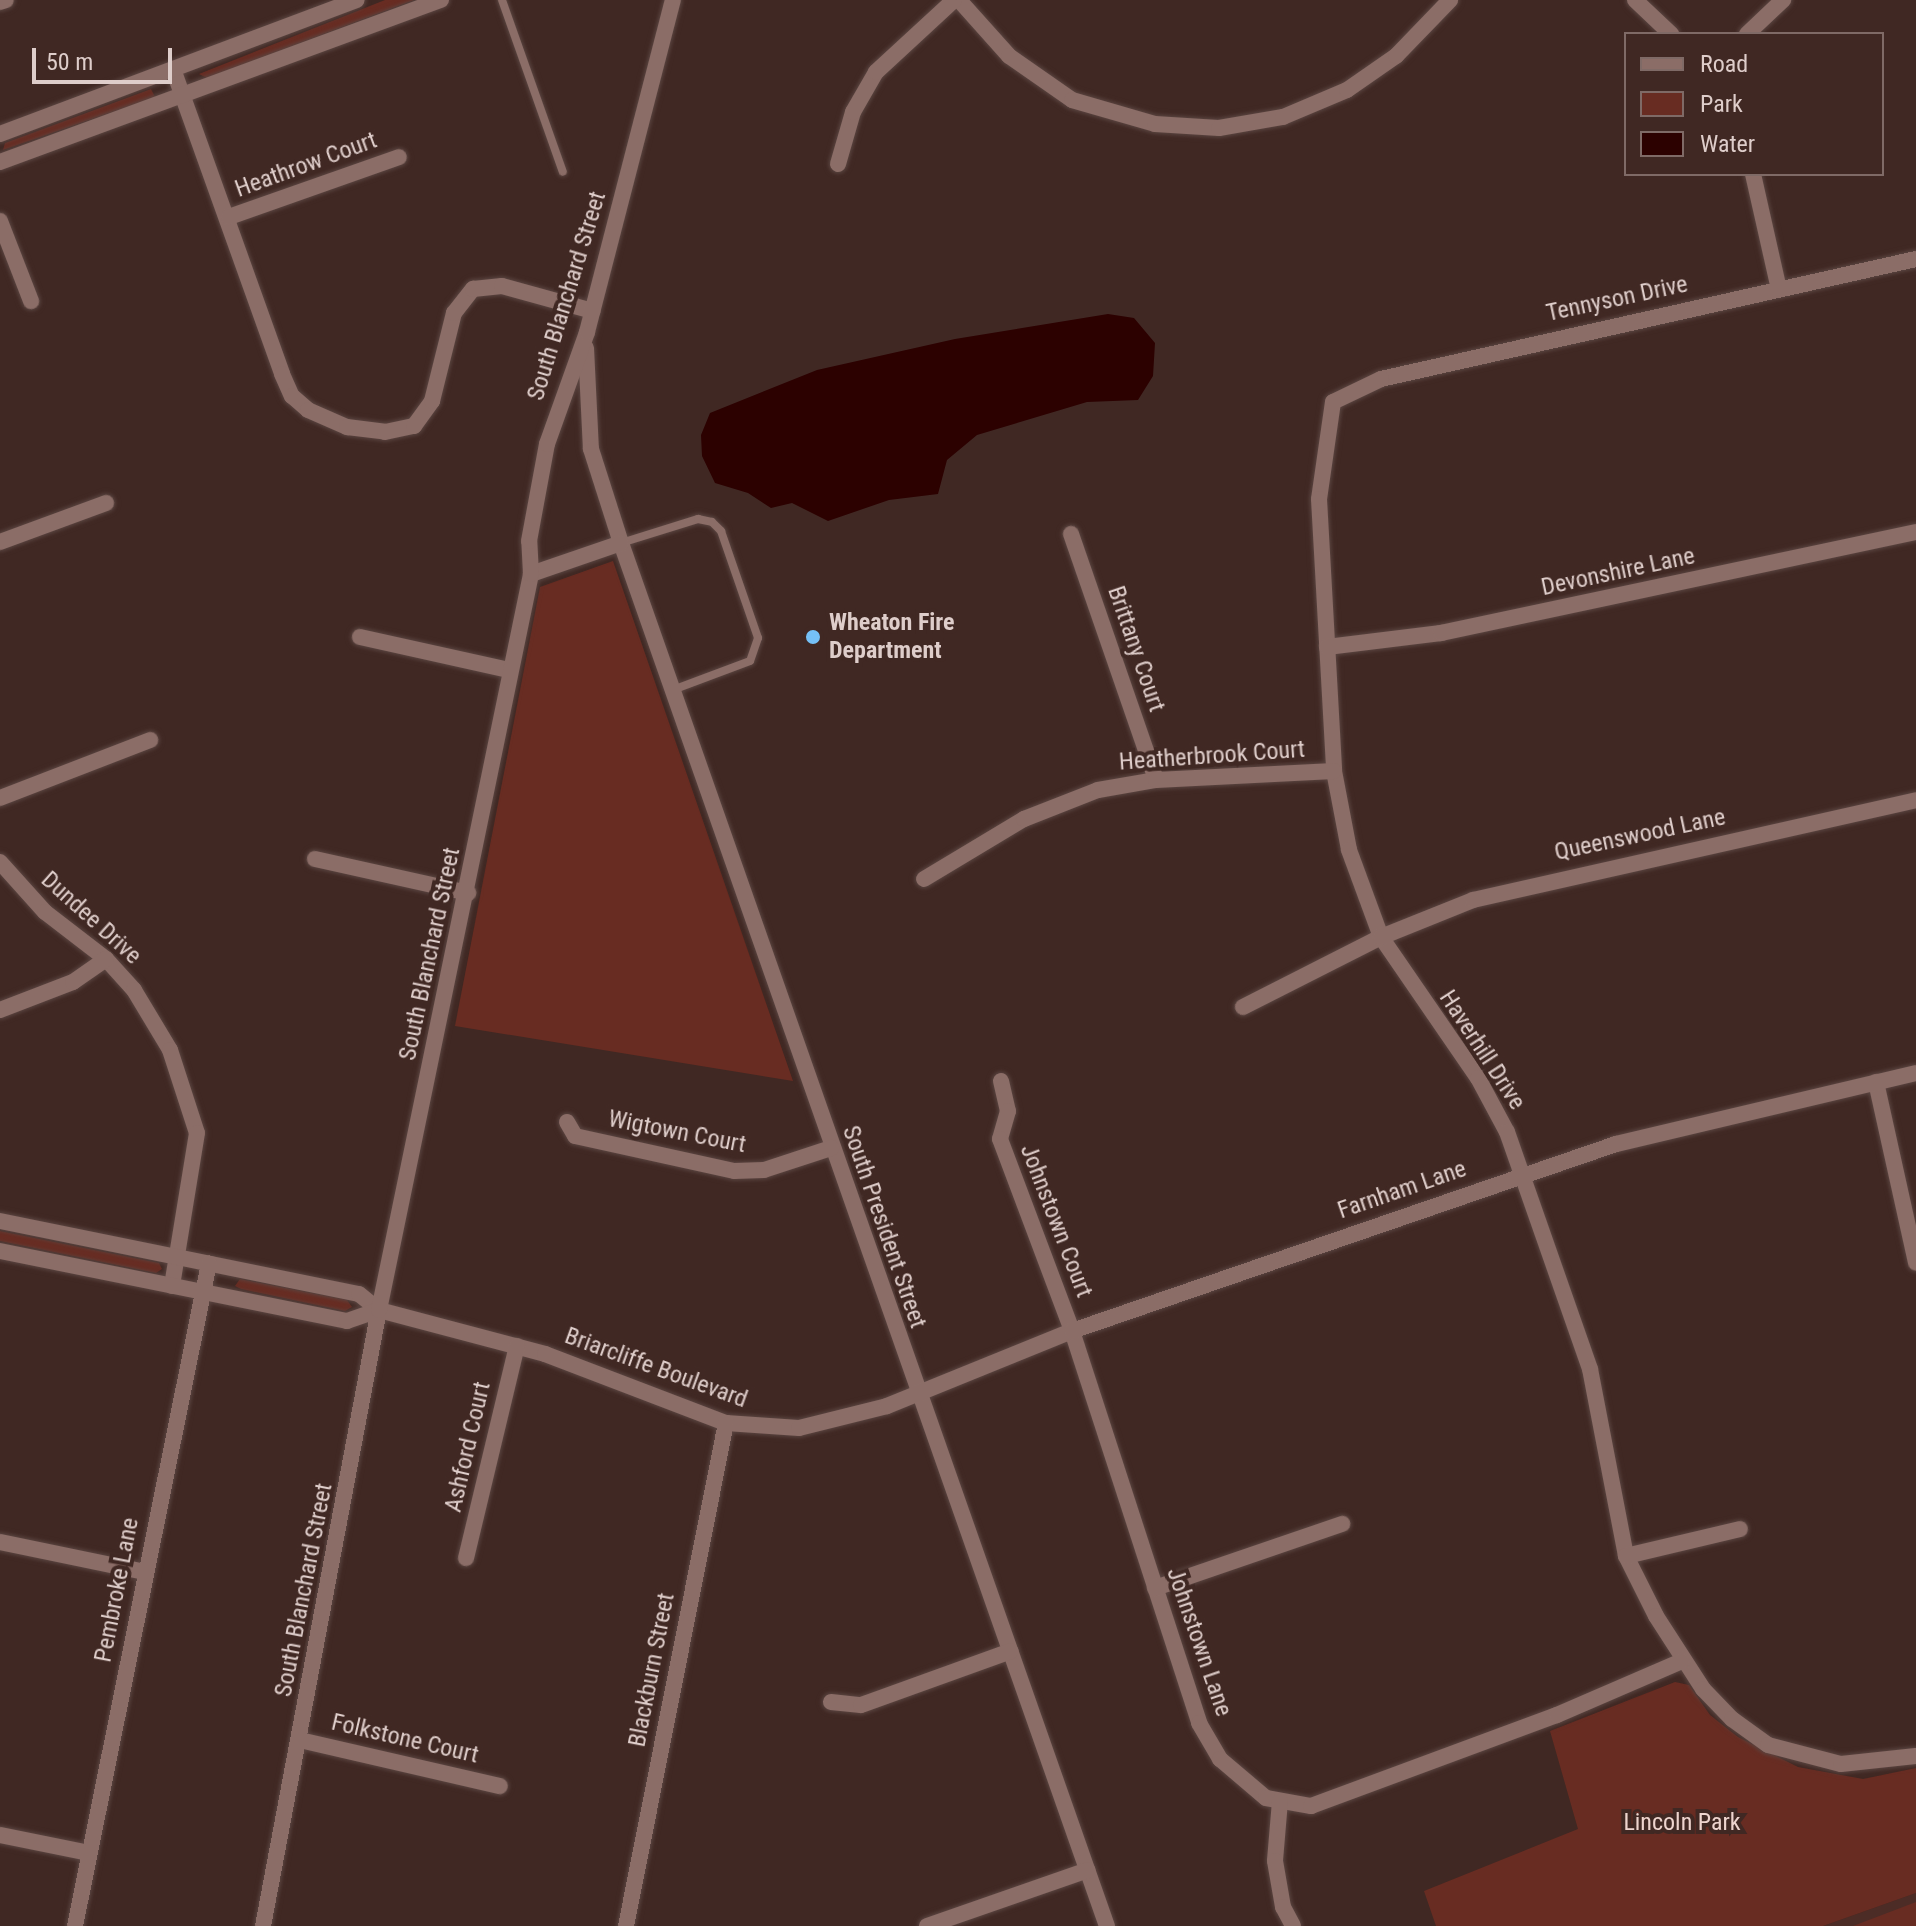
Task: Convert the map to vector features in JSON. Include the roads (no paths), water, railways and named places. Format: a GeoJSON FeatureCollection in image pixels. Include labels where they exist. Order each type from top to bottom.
{"type":"FeatureCollection","features":[{"type":"Feature","properties":{"kind":"street"},"geometry":{"type":"LineString","coordinates":[[0,2],[6,0]]}},
{"type":"Feature","properties":{"kind":"street"},"geometry":{"type":"LineString","coordinates":[[0,134],[357,0]]}},
{"type":"Feature","properties":{"kind":"street"},"geometry":{"type":"LineString","coordinates":[[0,162],[441,0]]}},
{"type":"Feature","properties":{"kind":"street","name":"South Blanchard Street"},"geometry":{"type":"LineString","coordinates":[[263,1924],[379,1310],[468,893],[509,670],[531,574],[529,541],[547,444],[593,311],[673,0]]}},
{"type":"Feature","properties":{"kind":"street"},"geometry":{"type":"LineString","coordinates":[[838,164],[853,112],[876,72],[956,0],[1009,56],[1072,100],[1155,124],[1219,128],[1283,117],[1347,90],[1396,56],[1450,0]]}},
{"type":"Feature","properties":{"kind":"street"},"geometry":{"type":"LineString","coordinates":[[1635,0],[1669,32]]}},
{"type":"Feature","properties":{"kind":"street"},"geometry":{"type":"LineString","coordinates":[[1749,32],[1783,0]]}},
{"type":"Feature","properties":{"kind":"street"},"geometry":{"type":"LineString","coordinates":[[173,69],[292,396],[308,410],[347,427],[385,432],[414,426],[432,401],[454,313],[473,289],[502,286],[593,311]]}},
{"type":"Feature","properties":{"kind":"street","name":"Heathrow Court"},"geometry":{"type":"LineString","coordinates":[[229,217],[399,157]]}},
{"type":"Feature","properties":{"kind":"street"},"geometry":{"type":"LineString","coordinates":[[1753,176],[1779,289]]}},
{"type":"Feature","properties":{"kind":"street"},"geometry":{"type":"LineString","coordinates":[[0,221],[31,301]]}},
{"type":"Feature","properties":{"kind":"street","name":"Tennyson Drive"},"geometry":{"type":"LineString","coordinates":[[1333,402],[1409,369],[1916,259]]}},
{"type":"Feature","properties":{"kind":"street","name":"South President Street"},"geometry":{"type":"LineString","coordinates":[[587,332],[591,449],[621,543],[917,1394],[1107,1926]]}},
{"type":"Feature","properties":{"kind":"street","name":"Haverhill Drive"},"geometry":{"type":"LineString","coordinates":[[1333,402],[1319,499],[1334,771],[1349,850],[1381,937],[1478,1078],[1523,1174],[1590,1369],[1626,1556],[1682,1661],[1732,1719],[1768,1745],[1865,1765],[1916,1756]]}},
{"type":"Feature","properties":{"kind":"street"},"geometry":{"type":"LineString","coordinates":[[0,542],[106,503]]}},
{"type":"Feature","properties":{"kind":"street","name":"Devonshire Lane"},"geometry":{"type":"LineString","coordinates":[[1327,647],[1454,631],[1916,532]]}},
{"type":"Feature","properties":{"kind":"street","name":"Brittany Court"},"geometry":{"type":"LineString","coordinates":[[1071,534],[1156,780]]}},
{"type":"Feature","properties":{"kind":"street"},"geometry":{"type":"LineString","coordinates":[[531,574],[621,543]]}},
{"type":"Feature","properties":{"kind":"street"},"geometry":{"type":"LineString","coordinates":[[360,637],[509,670]]}},
{"type":"Feature","properties":{"kind":"street"},"geometry":{"type":"LineString","coordinates":[[0,798],[150,740]]}},
{"type":"Feature","properties":{"kind":"street","name":"Heatherbrook Court"},"geometry":{"type":"LineString","coordinates":[[924,879],[1054,805],[1098,790],[1156,780],[1334,771]]}},
{"type":"Feature","properties":{"kind":"street","name":"Queenswood Lane"},"geometry":{"type":"LineString","coordinates":[[1243,1007],[1381,937],[1530,884],[1916,800]]}},
{"type":"Feature","properties":{"kind":"street"},"geometry":{"type":"LineString","coordinates":[[315,859],[468,893]]}},
{"type":"Feature","properties":{"kind":"street","name":"Dundee Drive"},"geometry":{"type":"LineString","coordinates":[[0,862],[45,912],[106,959],[161,1031],[194,1116],[197,1151],[172,1286]]}},
{"type":"Feature","properties":{"kind":"street"},"geometry":{"type":"LineString","coordinates":[[0,1010],[73,982],[106,959]]}},
{"type":"Feature","properties":{"kind":"street","name":"Farnham Lane"},"geometry":{"type":"LineString","coordinates":[[917,1394],[1072,1331],[1523,1174],[1699,1121],[1916,1073]]}},
{"type":"Feature","properties":{"kind":"street","name":"Johnstown Court"},"geometry":{"type":"LineString","coordinates":[[1001,1081],[1008,1111],[1000,1139],[1072,1331]]}},
{"type":"Feature","properties":{"kind":"street"},"geometry":{"type":"LineString","coordinates":[[1876,1082],[1916,1263]]}},
{"type":"Feature","properties":{"kind":"street","name":"Wigtown Court"},"geometry":{"type":"LineString","coordinates":[[567,1122],[575,1136],[734,1171],[764,1170],[831,1148]]}},
{"type":"Feature","properties":{"kind":"street","name":"Briarcliffe Boulevard"},"geometry":{"type":"LineString","coordinates":[[0,1221],[359,1294],[379,1310],[517,1346],[726,1423],[799,1428],[917,1394]]}},
{"type":"Feature","properties":{"kind":"street","name":"Briarcliffe Boulevard"},"geometry":{"type":"LineString","coordinates":[[0,1251],[347,1321],[379,1310]]}},
{"type":"Feature","properties":{"kind":"street","name":"Pembroke Lane"},"geometry":{"type":"LineString","coordinates":[[75,1926],[209,1263]]}},
{"type":"Feature","properties":{"kind":"street","name":"Johnstown Lane"},"geometry":{"type":"LineString","coordinates":[[1072,1331],[1199,1723],[1220,1759],[1266,1798],[1311,1806],[1557,1715],[1682,1661]]}},
{"type":"Feature","properties":{"kind":"street","name":"Ashford Court"},"geometry":{"type":"LineString","coordinates":[[466,1558],[517,1346]]}},
{"type":"Feature","properties":{"kind":"street","name":"Blackburn Street"},"geometry":{"type":"LineString","coordinates":[[626,1926],[726,1423]]}},
{"type":"Feature","properties":{"kind":"street"},"geometry":{"type":"LineString","coordinates":[[1155,1588],[1342,1524]]}},
{"type":"Feature","properties":{"kind":"street"},"geometry":{"type":"LineString","coordinates":[[1626,1556],[1740,1529]]}},
{"type":"Feature","properties":{"kind":"street"},"geometry":{"type":"LineString","coordinates":[[0,1542],[145,1572]]}},
{"type":"Feature","properties":{"kind":"street"},"geometry":{"type":"LineString","coordinates":[[831,1702],[861,1705],[1011,1651]]}},
{"type":"Feature","properties":{"kind":"street","name":"Folkstone Court"},"geometry":{"type":"LineString","coordinates":[[300,1740],[500,1786]]}},
{"type":"Feature","properties":{"kind":"street"},"geometry":{"type":"LineString","coordinates":[[1280,1801],[1275,1861],[1283,1907],[1293,1926]]}},
{"type":"Feature","properties":{"kind":"street"},"geometry":{"type":"LineString","coordinates":[[0,1835],[89,1853]]}},
{"type":"Feature","properties":{"kind":"street"},"geometry":{"type":"LineString","coordinates":[[927,1926],[1088,1870]]}},
{"type":"Feature","properties":{"kind":"street"},"geometry":{"type":"LineString","coordinates":[[263,1924],[282,1926]]}},
{"type":"Feature","properties":{"kind":"lane"},"geometry":{"type":"LineString","coordinates":[[502,0],[563,172]]}},
{"type":"Feature","properties":{"kind":"lane"},"geometry":{"type":"LineString","coordinates":[[621,543],[698,519],[712,522],[721,531],[758,638],[750,661],[672,690]]}},
{"type":"Feature","properties":{"kind":"water"},"geometry":{"type":"Polygon","coordinates":[[[1108,314],[1134,318],[1155,343],[1153,376],[1138,400],[1087,402],[977,435],[947,460],[938,494],[889,500],[828,521],[792,503],[771,508],[748,493],[715,483],[702,456],[701,435],[710,413],[817,370],[955,339],[1108,314]]]}},
{"type":"Feature","properties":{"kind":"place","name":"Wheaton Fire Department"},"geometry":{"type":"Point","coordinates":[813,637]}},
{"type":"Feature","properties":{"kind":"park label","name":"Lincoln Park"},"geometry":{"type":"Point","coordinates":[1682,1823]}}]}
